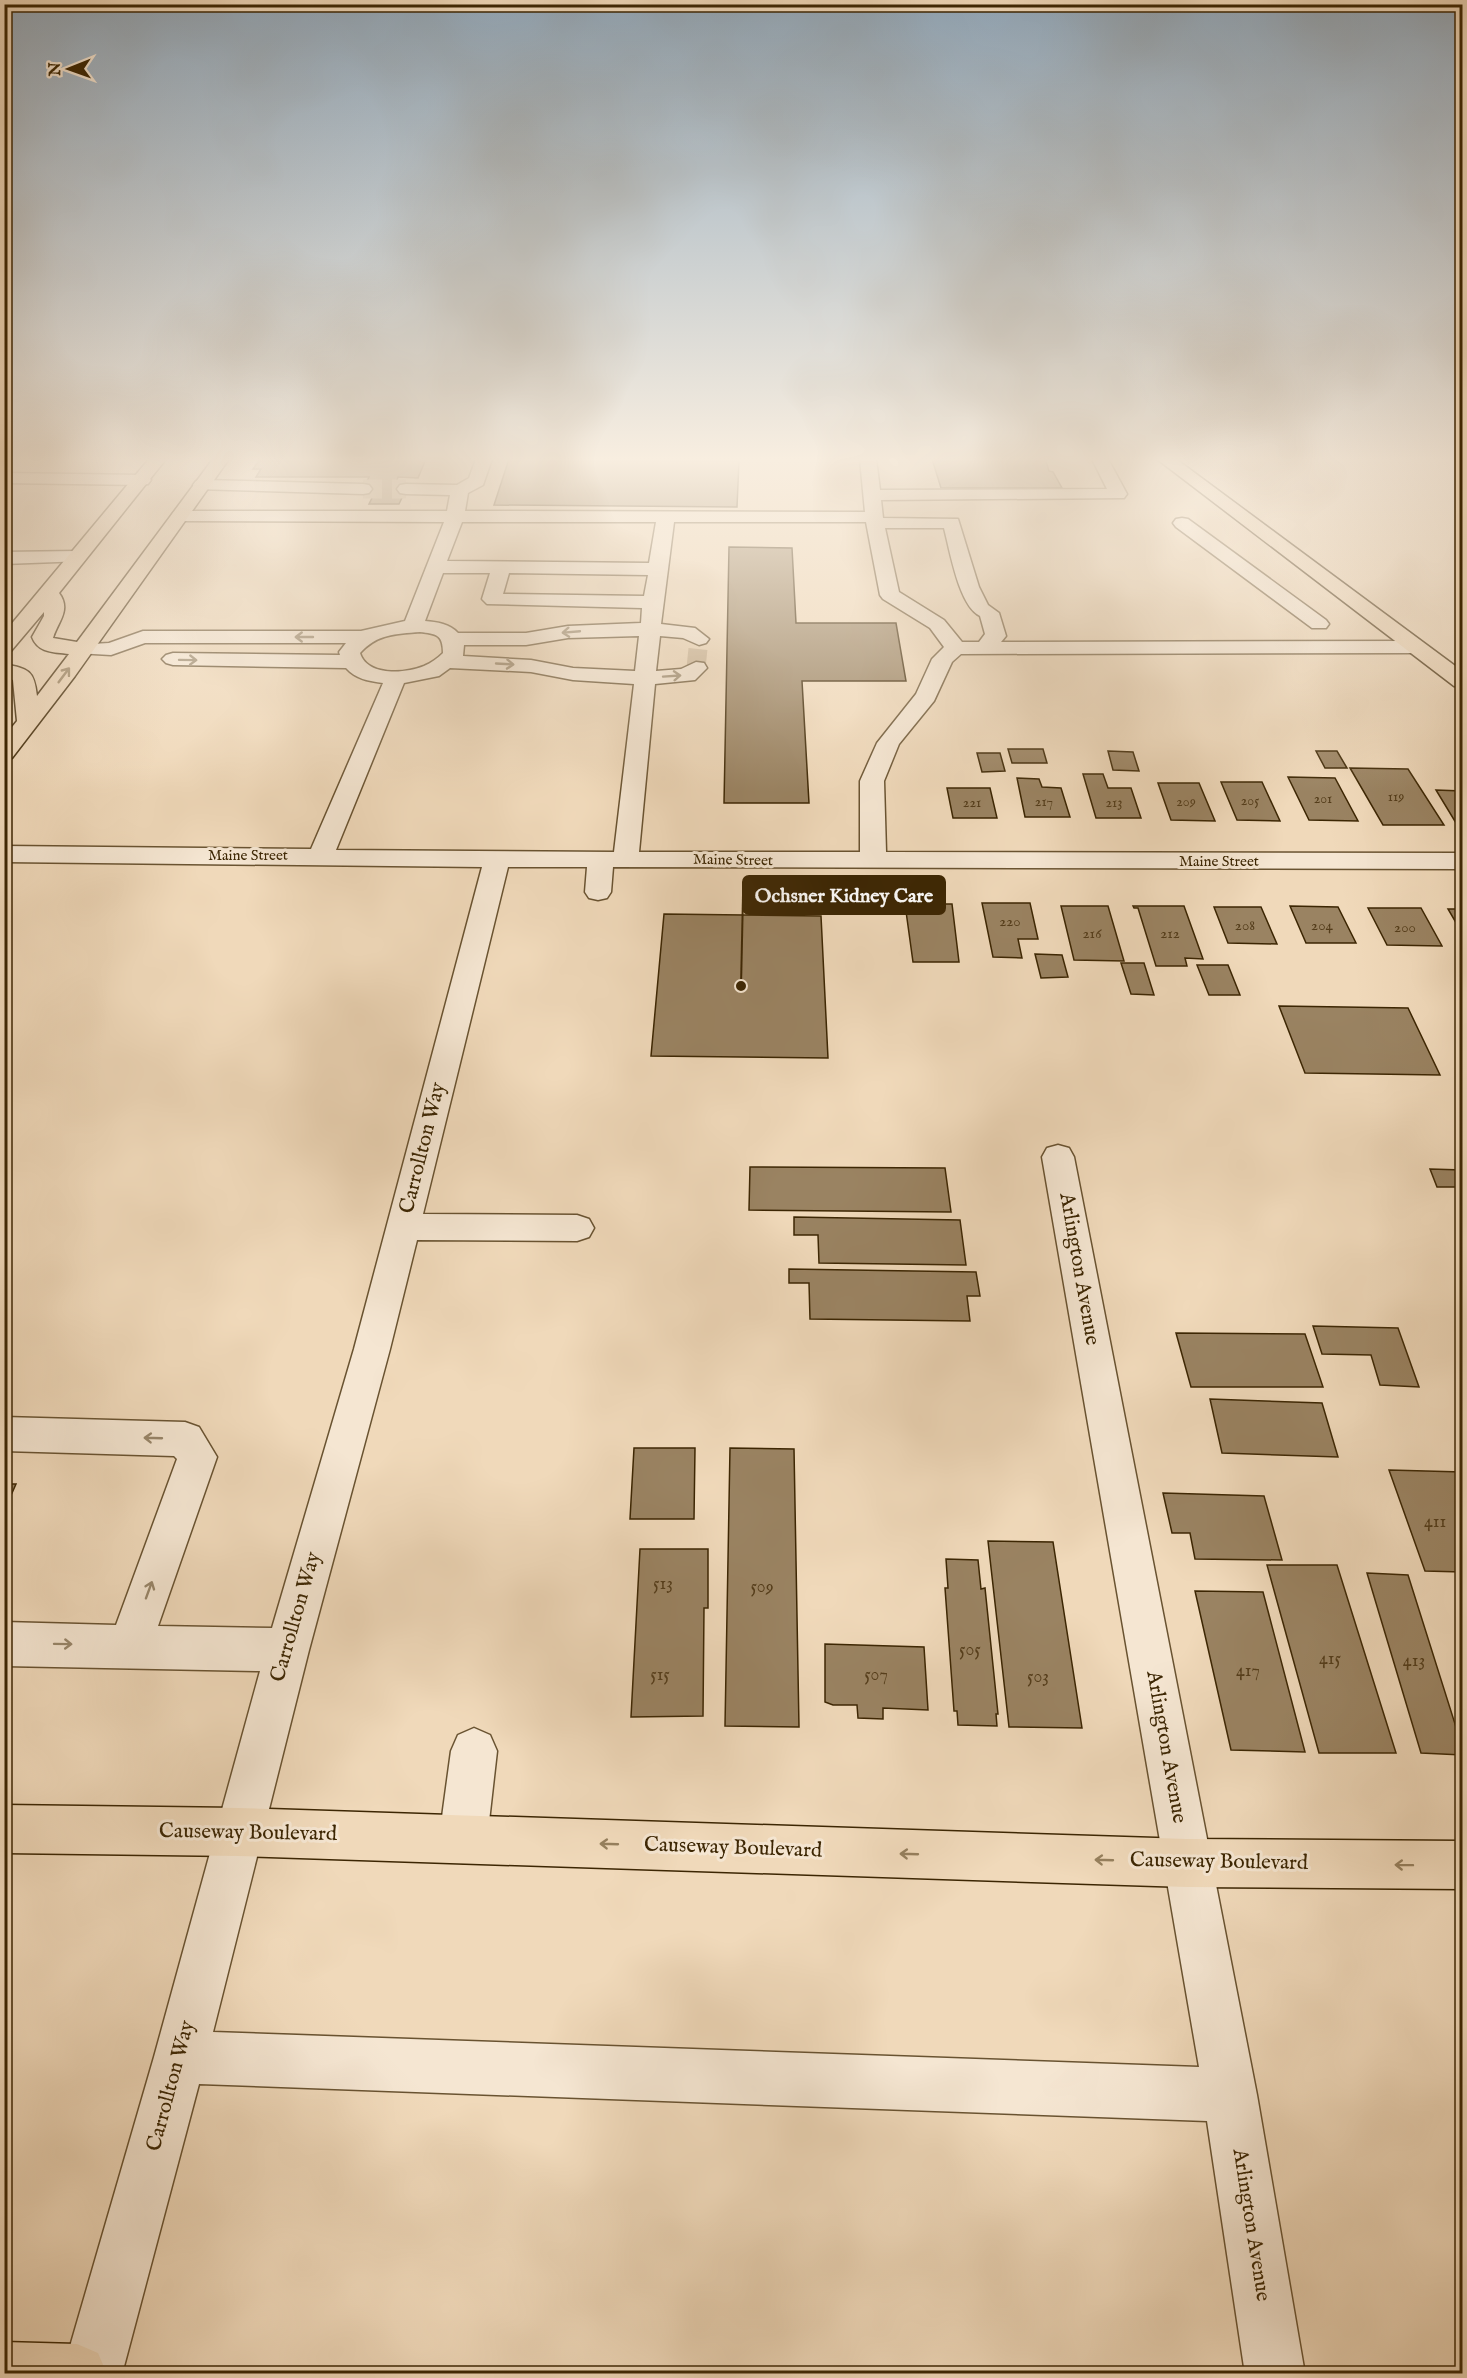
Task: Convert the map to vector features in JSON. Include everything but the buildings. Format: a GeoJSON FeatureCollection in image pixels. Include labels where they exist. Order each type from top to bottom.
{"type":"FeatureCollection","features":[{"type":"Feature","properties":{"kind":"main road"},"geometry":{"type":"LineString","coordinates":[[4,647],[66,570]]}},
{"type":"Feature","properties":{"kind":"main road"},"geometry":{"type":"LineString","coordinates":[[4,753],[140,570]]}},
{"type":"Feature","properties":{"kind":"main road"},"geometry":{"type":"LineString","coordinates":[[1313,570],[1462,681]]}},
{"type":"Feature","properties":{"kind":"main road"},"geometry":{"type":"LineString","coordinates":[[51,589],[54,616],[42,637],[44,642],[83,648]]}},
{"type":"Feature","properties":{"kind":"main road"},"geometry":{"type":"LineString","coordinates":[[4,670],[18,673],[24,678],[28,721]]}},
{"type":"Feature","properties":{"kind":"main road","name":"Causeway Boulevard"},"geometry":{"type":"LineString","coordinates":[[4,1829],[238,1832],[1187,1863],[1462,1865]]}},
{"type":"Feature","properties":{"kind":"main road"},"geometry":{"type":"LineString","coordinates":[[4,2372],[77,2373]]}},
{"type":"Feature","properties":{"kind":"street"},"geometry":{"type":"LineString","coordinates":[[413,626],[435,570]]}},
{"type":"Feature","properties":{"kind":"street"},"geometry":{"type":"LineString","coordinates":[[500,570],[492,598],[494,600],[653,602]]}},
{"type":"Feature","properties":{"kind":"street"},"geometry":{"type":"LineString","coordinates":[[598,892],[614,859],[646,678],[658,570]]}},
{"type":"Feature","properties":{"kind":"street"},"geometry":{"type":"LineString","coordinates":[[885,570],[890,595],[937,624],[956,648]]}},
{"type":"Feature","properties":{"kind":"street"},"geometry":{"type":"LineString","coordinates":[[964,570],[969,587],[978,603]]}},
{"type":"Feature","properties":{"kind":"street"},"geometry":{"type":"LineString","coordinates":[[1246,570],[1319,624]]}},
{"type":"Feature","properties":{"kind":"street"},"geometry":{"type":"LineString","coordinates":[[991,645],[978,636],[972,614],[978,603],[987,598],[1006,609],[1012,623]]}},
{"type":"Feature","properties":{"kind":"street"},"geometry":{"type":"LineString","coordinates":[[83,648],[111,649],[143,637],[363,637],[391,627],[413,626],[441,630],[454,639],[526,639],[568,632],[651,629],[688,632],[699,639]]}},
{"type":"Feature","properties":{"kind":"street"},"geometry":{"type":"LineString","coordinates":[[351,662],[349,652],[363,637]]}},
{"type":"Feature","properties":{"kind":"street"},"geometry":{"type":"LineString","coordinates":[[111,649],[128,659],[351,662],[365,673],[396,677],[432,670],[447,662],[454,654],[456,645],[454,639]]}},
{"type":"Feature","properties":{"kind":"street"},"geometry":{"type":"LineString","coordinates":[[873,861],[872,781],[888,743],[926,696],[943,659],[956,648],[991,645],[1416,647]]}},
{"type":"Feature","properties":{"kind":"street"},"geometry":{"type":"LineString","coordinates":[[447,662],[531,666],[573,674],[646,678],[687,675],[696,668]]}},
{"type":"Feature","properties":{"kind":"street"},"geometry":{"type":"LineString","coordinates":[[321,856],[396,677]]}},
{"type":"Feature","properties":{"kind":"street","name":"Maine Street"},"geometry":{"type":"LineString","coordinates":[[4,854],[873,861],[1462,861]]}},
{"type":"Feature","properties":{"kind":"street","name":"Carrollton Way"},"geometry":{"type":"LineString","coordinates":[[93,2373],[180,2057],[287,1650],[372,1349],[497,859]]}},
{"type":"Feature","properties":{"kind":"street","name":"Arlington Avenue"},"geometry":{"type":"LineString","coordinates":[[1058,1156],[1230,2095],[1275,2373]]}},
{"type":"Feature","properties":{"kind":"street"},"geometry":{"type":"LineString","coordinates":[[403,1227],[577,1228]]}},
{"type":"Feature","properties":{"kind":"street"},"geometry":{"type":"LineString","coordinates":[[4,1434],[185,1438],[197,1457],[130,1645]]}},
{"type":"Feature","properties":{"kind":"street"},"geometry":{"type":"LineString","coordinates":[[4,1644],[287,1650]]}},
{"type":"Feature","properties":{"kind":"street"},"geometry":{"type":"LineString","coordinates":[[463,1839],[474,1751]]}},
{"type":"Feature","properties":{"kind":"street"},"geometry":{"type":"LineString","coordinates":[[180,2057],[1230,2095]]}},
{"type":"Feature","properties":{"kind":"tunnel"},"geometry":{"type":"LineString","coordinates":[[696,668],[699,639]]}},
{"type":"Feature","properties":{"kind":"place","name":"Ochsner Kidney Care"},"geometry":{"type":"Point","coordinates":[741,986]}}]}
